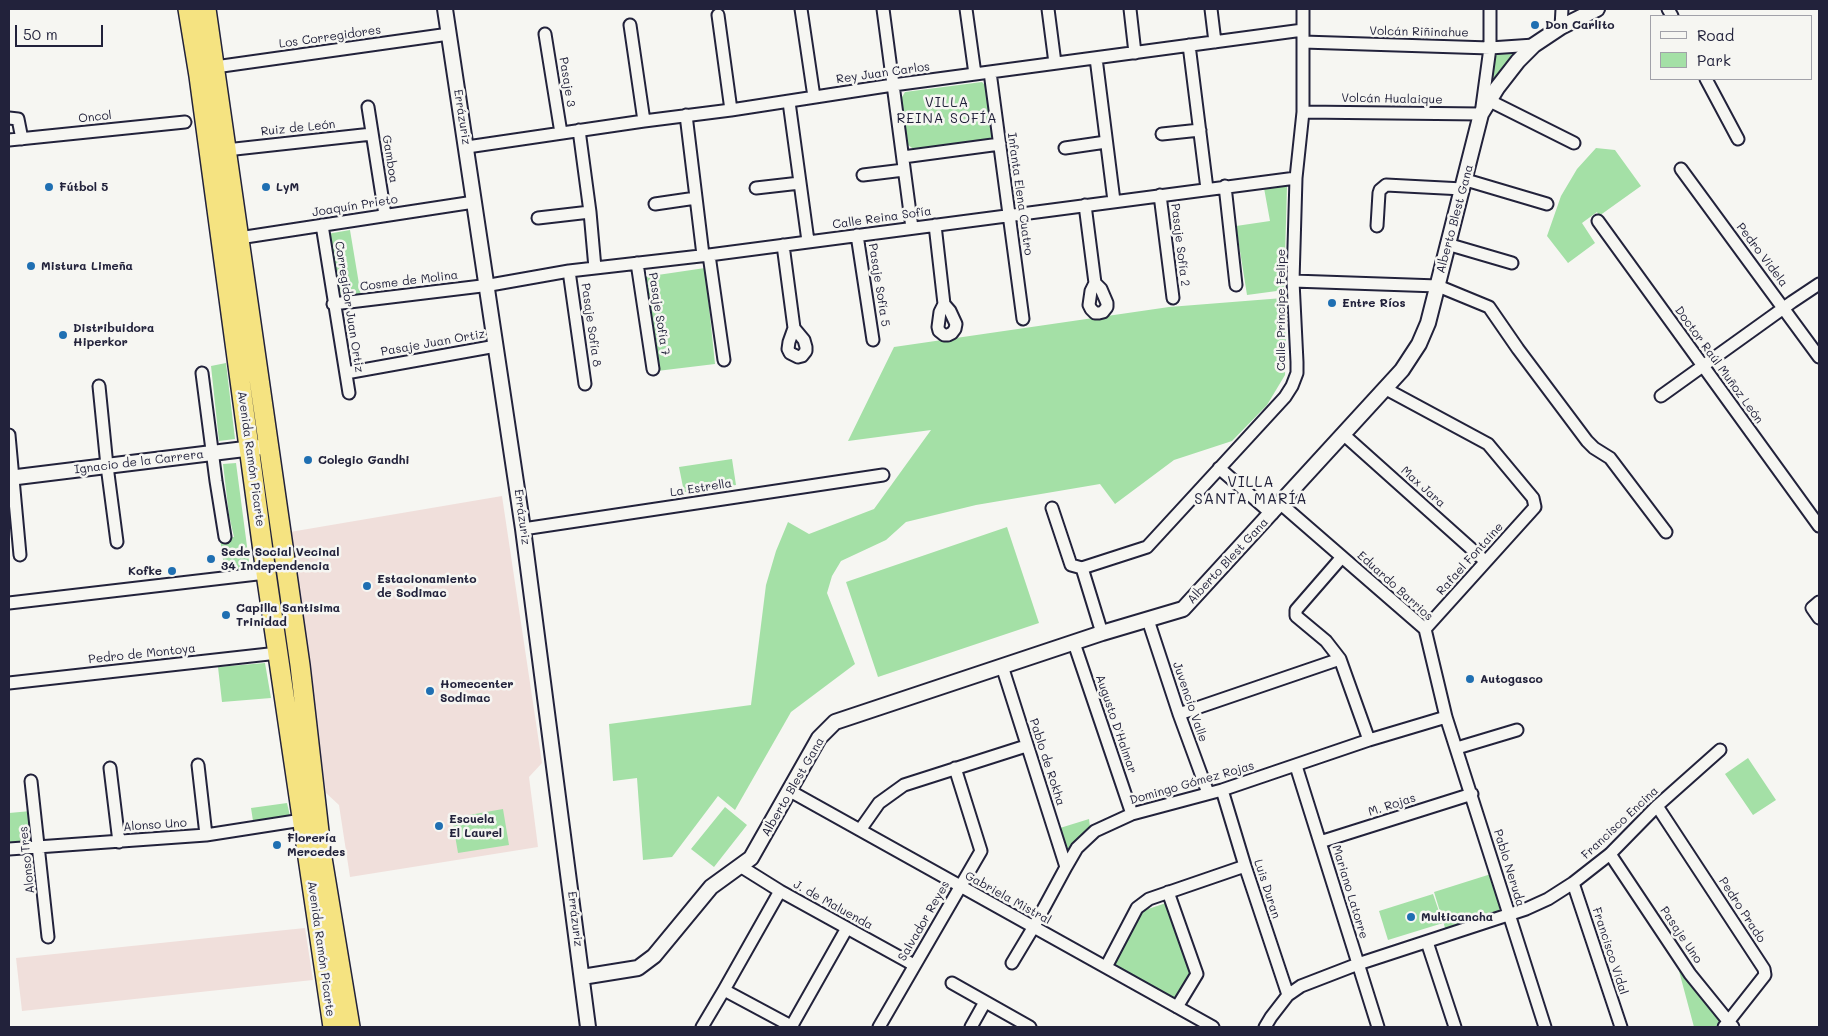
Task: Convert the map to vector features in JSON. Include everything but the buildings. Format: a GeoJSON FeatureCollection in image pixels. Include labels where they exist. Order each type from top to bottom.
{"type":"FeatureCollection","features":[{"type":"Feature","properties":{"kind":"highway","name":"Avenida Ramón Picarte"},"geometry":{"type":"LineString","coordinates":[[188,9],[207,71],[226,150],[290,598],[322,858],[350,1027]]}},
{"type":"Feature","properties":{"kind":"highway","name":"Avenida Ramón Picarte"},"geometry":{"type":"LineString","coordinates":[[206,9],[207,71],[250,449],[266,574],[333,1027]]}},
{"type":"Feature","properties":{"kind":"highway"},"geometry":{"type":"LineString","coordinates":[[266,574],[279,580],[288,591],[290,598]]}},
{"type":"Feature","properties":{"kind":"street","name":"Errázuriz"},"geometry":{"type":"LineString","coordinates":[[445,9],[523,529],[588,1027]]}},
{"type":"Feature","properties":{"kind":"street"},"geometry":{"type":"LineString","coordinates":[[801,9],[814,97]]}},
{"type":"Feature","properties":{"kind":"street"},"geometry":{"type":"LineString","coordinates":[[884,9],[892,85],[912,228]]}},
{"type":"Feature","properties":{"kind":"street"},"geometry":{"type":"LineString","coordinates":[[966,9],[975,74]]}},
{"type":"Feature","properties":{"kind":"street"},"geometry":{"type":"LineString","coordinates":[[1048,9],[1055,64]]}},
{"type":"Feature","properties":{"kind":"street"},"geometry":{"type":"LineString","coordinates":[[1130,9],[1135,53]]}},
{"type":"Feature","properties":{"kind":"street"},"geometry":{"type":"LineString","coordinates":[[1211,9],[1215,42]]}},
{"type":"Feature","properties":{"kind":"street","name":"Calle Príncipe Felipe"},"geometry":{"type":"LineString","coordinates":[[1082,568],[1147,547],[1285,397],[1292,386],[1297,373],[1293,281],[1296,178],[1303,112],[1303,9]]}},
{"type":"Feature","properties":{"kind":"street"},"geometry":{"type":"LineString","coordinates":[[1481,114],[1490,48],[1490,9]]}},
{"type":"Feature","properties":{"kind":"street"},"geometry":{"type":"LineString","coordinates":[[1561,27],[1562,9]]}},
{"type":"Feature","properties":{"kind":"street","name":"Alberto Blest Gana"},"geometry":{"type":"LineString","coordinates":[[582,977],[638,968],[654,956],[711,887],[751,858],[819,738],[835,722],[1102,633],[1183,609],[1402,370],[1419,344],[1428,323],[1481,114],[1518,61],[1534,45],[1561,27],[1597,9]]}},
{"type":"Feature","properties":{"kind":"street"},"geometry":{"type":"LineString","coordinates":[[718,15],[731,110]]}},
{"type":"Feature","properties":{"kind":"street"},"geometry":{"type":"LineString","coordinates":[[630,25],[644,121]]}},
{"type":"Feature","properties":{"kind":"street","name":"Rey Juan Carlos"},"geometry":{"type":"LineString","coordinates":[[466,147],[789,102],[892,85],[1303,30]]}},
{"type":"Feature","properties":{"kind":"street","name":"Los Corregidores"},"geometry":{"type":"LineString","coordinates":[[207,71],[449,34]]}},
{"type":"Feature","properties":{"kind":"street","name":"Pasaje 3"},"geometry":{"type":"LineString","coordinates":[[545,34],[561,133]]}},
{"type":"Feature","properties":{"kind":"street","name":"Volcán Riñinahue"},"geometry":{"type":"LineString","coordinates":[[1303,42],[1490,48],[1534,45]]}},
{"type":"Feature","properties":{"kind":"street"},"geometry":{"type":"LineString","coordinates":[[1189,45],[1207,189]]}},
{"type":"Feature","properties":{"kind":"street"},"geometry":{"type":"LineString","coordinates":[[1096,58],[1114,201]]}},
{"type":"Feature","properties":{"kind":"street","name":"Infanta Elena Cuatro"},"geometry":{"type":"LineString","coordinates":[[990,72],[1023,318]]}},
{"type":"Feature","properties":{"kind":"street"},"geometry":{"type":"LineString","coordinates":[[1707,80],[1738,139]]}},
{"type":"Feature","properties":{"kind":"street"},"geometry":{"type":"LineString","coordinates":[[1490,101],[1574,143]]}},
{"type":"Feature","properties":{"kind":"street"},"geometry":{"type":"LineString","coordinates":[[789,102],[808,242]]}},
{"type":"Feature","properties":{"kind":"street","name":"Gamboa"},"geometry":{"type":"LineString","coordinates":[[368,107],[385,215]]}},
{"type":"Feature","properties":{"kind":"street","name":"Volcán Hualaique"},"geometry":{"type":"LineString","coordinates":[[1303,112],[1481,114]]}},
{"type":"Feature","properties":{"kind":"street"},"geometry":{"type":"LineString","coordinates":[[686,115],[696,198],[724,360]]}},
{"type":"Feature","properties":{"kind":"street"},"geometry":{"type":"LineString","coordinates":[[9,118],[18,119],[22,138]]}},
{"type":"Feature","properties":{"kind":"street","name":"Oncol"},"geometry":{"type":"LineString","coordinates":[[9,140],[185,122]]}},
{"type":"Feature","properties":{"kind":"street"},"geometry":{"type":"LineString","coordinates":[[580,130],[595,268]]}},
{"type":"Feature","properties":{"kind":"street"},"geometry":{"type":"LineString","coordinates":[[1162,134],[1200,130]]}},
{"type":"Feature","properties":{"kind":"street","name":"Ruiz de León"},"geometry":{"type":"LineString","coordinates":[[226,150],[372,134]]}},
{"type":"Feature","properties":{"kind":"street"},"geometry":{"type":"LineString","coordinates":[[1065,148],[1106,142]]}},
{"type":"Feature","properties":{"kind":"street"},"geometry":{"type":"LineString","coordinates":[[902,157],[1000,144]]}},
{"type":"Feature","properties":{"kind":"street","name":"Pedro Videla"},"geometry":{"type":"LineString","coordinates":[[1681,169],[1819,357]]}},
{"type":"Feature","properties":{"kind":"street"},"geometry":{"type":"LineString","coordinates":[[863,174],[904,170]]}},
{"type":"Feature","properties":{"kind":"street","name":"Calle Reina Sofía"},"geometry":{"type":"LineString","coordinates":[[487,285],[569,271],[808,242],[1296,178]]}},
{"type":"Feature","properties":{"kind":"street"},"geometry":{"type":"LineString","coordinates":[[756,188],[800,183]]}},
{"type":"Feature","properties":{"kind":"street"},"geometry":{"type":"LineString","coordinates":[[1377,226],[1379,193],[1386,185],[1464,184],[1547,204]]}},
{"type":"Feature","properties":{"kind":"street"},"geometry":{"type":"LineString","coordinates":[[1224,186],[1236,286]]}},
{"type":"Feature","properties":{"kind":"street","name":"Pasaje Sofía 2"},"geometry":{"type":"LineString","coordinates":[[1160,195],[1173,298]]}},
{"type":"Feature","properties":{"kind":"street"},"geometry":{"type":"LineString","coordinates":[[655,204],[696,198]]}},
{"type":"Feature","properties":{"kind":"street","name":"Joaquín Prieto"},"geometry":{"type":"LineString","coordinates":[[239,238],[474,202]]}},
{"type":"Feature","properties":{"kind":"street"},"geometry":{"type":"LineString","coordinates":[[1085,205],[1095,283]]}},
{"type":"Feature","properties":{"kind":"street"},"geometry":{"type":"LineString","coordinates":[[538,218],[590,212]]}},
{"type":"Feature","properties":{"kind":"street","name":"Doctor Raúl Muñoz León"},"geometry":{"type":"LineString","coordinates":[[1598,220],[1819,526]]}},
{"type":"Feature","properties":{"kind":"street","name":"Corregidor Juan Ortiz"},"geometry":{"type":"LineString","coordinates":[[322,225],[333,304],[349,394]]}},
{"type":"Feature","properties":{"kind":"street"},"geometry":{"type":"LineString","coordinates":[[935,225],[944,304]]}},
{"type":"Feature","properties":{"kind":"street","name":"Pasaje Sofía 5"},"geometry":{"type":"LineString","coordinates":[[857,235],[873,340]]}},
{"type":"Feature","properties":{"kind":"street"},"geometry":{"type":"LineString","coordinates":[[1448,244],[1512,263]]}},
{"type":"Feature","properties":{"kind":"street"},"geometry":{"type":"LineString","coordinates":[[783,245],[794,328]]}},
{"type":"Feature","properties":{"kind":"street","name":"Pasaje Sofía 7"},"geometry":{"type":"LineString","coordinates":[[637,263],[653,369]]}},
{"type":"Feature","properties":{"kind":"street","name":"Pasaje Sofía 8"},"geometry":{"type":"LineString","coordinates":[[569,271],[585,384]]}},
{"type":"Feature","properties":{"kind":"street"},"geometry":{"type":"LineString","coordinates":[[1293,281],[1438,286],[1489,307],[1518,349],[1588,441],[1594,448],[1610,458],[1666,532]]}},
{"type":"Feature","properties":{"kind":"street"},"geometry":{"type":"LineString","coordinates":[[1661,396],[1819,284]]}},
{"type":"Feature","properties":{"kind":"street","name":"Cosme de Molina"},"geometry":{"type":"LineString","coordinates":[[333,304],[487,285]]}},
{"type":"Feature","properties":{"kind":"street","name":"Pasaje Juan Ortiz"},"geometry":{"type":"LineString","coordinates":[[346,373],[496,346]]}},
{"type":"Feature","properties":{"kind":"street"},"geometry":{"type":"LineString","coordinates":[[202,373],[225,537]]}},
{"type":"Feature","properties":{"kind":"street"},"geometry":{"type":"LineString","coordinates":[[99,386],[117,542]]}},
{"type":"Feature","properties":{"kind":"street","name":"Rafael Fontaine"},"geometry":{"type":"LineString","coordinates":[[1386,389],[1488,444],[1533,498],[1534,507],[1425,629]]}},
{"type":"Feature","properties":{"kind":"street","name":"Max Jara"},"geometry":{"type":"LineString","coordinates":[[1343,434],[1486,561]]}},
{"type":"Feature","properties":{"kind":"street"},"geometry":{"type":"LineString","coordinates":[[9,435],[11,478],[20,555]]}},
{"type":"Feature","properties":{"kind":"street","name":"Ignacio de la Carrera"},"geometry":{"type":"LineString","coordinates":[[11,478],[268,446]]}},
{"type":"Feature","properties":{"kind":"street","name":"Eduardo Barrios"},"geometry":{"type":"LineString","coordinates":[[1219,468],[1342,557],[1425,629],[1446,716]]}},
{"type":"Feature","properties":{"kind":"street","name":"La Estrella"},"geometry":{"type":"LineString","coordinates":[[523,529],[882,475]]}},
{"type":"Feature","properties":{"kind":"street"},"geometry":{"type":"LineString","coordinates":[[1052,508],[1071,565],[1082,568],[1102,633]]}},
{"type":"Feature","properties":{"kind":"street"},"geometry":{"type":"LineString","coordinates":[[1342,557],[1296,610],[1296,616],[1326,641],[1340,659],[1369,740]]}},
{"type":"Feature","properties":{"kind":"street"},"geometry":{"type":"LineString","coordinates":[[9,603],[266,574]]}},
{"type":"Feature","properties":{"kind":"street"},"geometry":{"type":"LineString","coordinates":[[1819,602],[1812,608],[1819,618]]}},
{"type":"Feature","properties":{"kind":"street","name":"Juvencio Valle"},"geometry":{"type":"LineString","coordinates":[[1148,620],[1179,714],[1208,793]]}},
{"type":"Feature","properties":{"kind":"street","name":"Augusto D'Halmar"},"geometry":{"type":"LineString","coordinates":[[1074,643],[1132,814]]}},
{"type":"Feature","properties":{"kind":"street","name":"Pedro de Montoya"},"geometry":{"type":"LineString","coordinates":[[9,683],[278,653]]}},
{"type":"Feature","properties":{"kind":"street"},"geometry":{"type":"LineString","coordinates":[[1179,714],[1340,659]]}},
{"type":"Feature","properties":{"kind":"street","name":"Pablo de Rokha"},"geometry":{"type":"LineString","coordinates":[[1002,666],[1026,746],[1066,866]]}},
{"type":"Feature","properties":{"kind":"street","name":"Domingo Gómez Rojas"},"geometry":{"type":"LineString","coordinates":[[1012,963],[1077,848],[1095,831],[1132,814],[1222,790],[1446,716]]}},
{"type":"Feature","properties":{"kind":"street","name":"Pablo Neruda"},"geometry":{"type":"LineString","coordinates":[[1446,716],[1545,1027]]}},
{"type":"Feature","properties":{"kind":"street"},"geometry":{"type":"LineString","coordinates":[[1457,748],[1517,730]]}},
{"type":"Feature","properties":{"kind":"street"},"geometry":{"type":"LineString","coordinates":[[860,830],[879,802],[904,785],[1026,746]]}},
{"type":"Feature","properties":{"kind":"street","name":"Francisco Encina"},"geometry":{"type":"LineString","coordinates":[[1265,1027],[1288,996],[1301,986],[1358,964],[1509,914],[1548,899],[1573,883],[1610,854],[1657,806],[1720,750]]}},
{"type":"Feature","properties":{"kind":"street"},"geometry":{"type":"LineString","coordinates":[[198,765],[206,835]]}},
{"type":"Feature","properties":{"kind":"street","name":"Mariano Latorre"},"geometry":{"type":"LineString","coordinates":[[1296,766],[1378,1027]]}},
{"type":"Feature","properties":{"kind":"street"},"geometry":{"type":"LineString","coordinates":[[110,768],[119,842]]}},
{"type":"Feature","properties":{"kind":"street","name":"Salvador Reyes"},"geometry":{"type":"LineString","coordinates":[[879,1027],[980,851],[955,768]]}},
{"type":"Feature","properties":{"kind":"street","name":"Alonso Tres"},"geometry":{"type":"LineString","coordinates":[[31,781],[40,848],[48,937]]}},
{"type":"Feature","properties":{"kind":"street","name":"Luis Duran"},"geometry":{"type":"LineString","coordinates":[[1222,790],[1288,996]]}},
{"type":"Feature","properties":{"kind":"street","name":"Gabriela Mistral"},"geometry":{"type":"LineString","coordinates":[[790,791],[1213,1027]]}},
{"type":"Feature","properties":{"kind":"street","name":"M. Rojas"},"geometry":{"type":"LineString","coordinates":[[1320,842],[1472,794]]}},
{"type":"Feature","properties":{"kind":"street","name":"Pedro Prado"},"geometry":{"type":"LineString","coordinates":[[1657,806],[1764,969],[1765,975],[1729,1026]]}},
{"type":"Feature","properties":{"kind":"street","name":"Alonso Uno"},"geometry":{"type":"LineString","coordinates":[[9,849],[206,835],[302,820]]}},
{"type":"Feature","properties":{"kind":"street","name":"Pasaje Uno"},"geometry":{"type":"LineString","coordinates":[[1610,854],[1690,974],[1729,1026]]}},
{"type":"Feature","properties":{"kind":"street","name":"J. de Maluenda"},"geometry":{"type":"LineString","coordinates":[[740,866],[780,891],[914,965]]}},
{"type":"Feature","properties":{"kind":"street"},"geometry":{"type":"LineString","coordinates":[[1106,967],[1137,908],[1149,899],[1245,866]]}},
{"type":"Feature","properties":{"kind":"street","name":"Francisco Vidal"},"geometry":{"type":"LineString","coordinates":[[1573,883],[1622,1027]]}},
{"type":"Feature","properties":{"kind":"street"},"geometry":{"type":"LineString","coordinates":[[702,1027],[780,891]]}},
{"type":"Feature","properties":{"kind":"street"},"geometry":{"type":"LineString","coordinates":[[1168,892],[1197,974],[1177,1007]]}},
{"type":"Feature","properties":{"kind":"street"},"geometry":{"type":"LineString","coordinates":[[724,990],[791,1027],[847,928]]}},
{"type":"Feature","properties":{"kind":"street"},"geometry":{"type":"LineString","coordinates":[[1427,942],[1455,1027]]}},
{"type":"Feature","properties":{"kind":"street"},"geometry":{"type":"LineString","coordinates":[[952,983],[1030,1027]]}},
{"type":"Feature","properties":{"kind":"street"},"geometry":{"type":"LineString","coordinates":[[971,1027],[985,1002]]}},
{"type":"Feature","properties":{"kind":"shaded area"},"geometry":{"type":"Polygon","coordinates":[[[502,496],[542,763],[529,777],[538,847],[350,877],[339,805],[326,793],[290,532],[502,496]]]}},
{"type":"Feature","properties":{"kind":"shaded area"},"geometry":{"type":"Polygon","coordinates":[[[305,928],[313,980],[22,1011],[16,958],[305,928]]]}},
{"type":"Feature","properties":{"kind":"green space"},"geometry":{"type":"Polygon","coordinates":[[[1516,51],[1517,55],[1512,61],[1509,60],[1497,81],[1493,79],[1494,57],[1498,52],[1516,51]]]}},
{"type":"Feature","properties":{"kind":"green space"},"geometry":{"type":"Polygon","coordinates":[[[982,82],[987,87],[994,133],[990,141],[915,150],[908,145],[901,99],[905,92],[982,82]]]}},
{"type":"Feature","properties":{"kind":"green space"},"geometry":{"type":"Polygon","coordinates":[[[1596,148],[1615,150],[1641,186],[1599,216],[1597,212],[1582,223],[1595,243],[1568,263],[1547,236],[1561,196],[1577,169],[1596,148]]]}},
{"type":"Feature","properties":{"kind":"green space"},"geometry":{"type":"Polygon","coordinates":[[[1285,185],[1287,187],[1284,290],[1247,295],[1236,226],[1270,221],[1264,188],[1285,185]]]}},
{"type":"Feature","properties":{"kind":"green space"},"geometry":{"type":"Polygon","coordinates":[[[350,230],[361,296],[335,299],[327,234],[350,230]]]}},
{"type":"Feature","properties":{"kind":"green space"},"geometry":{"type":"Polygon","coordinates":[[[705,268],[715,364],[657,371],[644,277],[705,268]]]}},
{"type":"Feature","properties":{"kind":"green space"},"geometry":{"type":"Polygon","coordinates":[[[1283,298],[1286,343],[1285,375],[1267,405],[1232,441],[1174,460],[1115,504],[1100,484],[976,505],[906,522],[886,540],[841,561],[832,576],[827,593],[855,664],[791,712],[735,810],[718,796],[672,857],[643,860],[637,778],[613,781],[609,724],[751,705],[766,585],[776,551],[788,522],[809,534],[874,509],[931,430],[848,441],[894,347],[1169,307],[1283,298]]]}},
{"type":"Feature","properties":{"kind":"green space"},"geometry":{"type":"Polygon","coordinates":[[[226,363],[235,439],[219,441],[211,366],[226,363]]]}},
{"type":"Feature","properties":{"kind":"green space"},"geometry":{"type":"Polygon","coordinates":[[[732,459],[736,485],[684,492],[679,467],[732,459]]]}},
{"type":"Feature","properties":{"kind":"green space"},"geometry":{"type":"Polygon","coordinates":[[[236,463],[250,569],[225,574],[220,538],[234,537],[229,515],[223,464],[236,463]]]}},
{"type":"Feature","properties":{"kind":"green space"},"geometry":{"type":"Polygon","coordinates":[[[1007,527],[1039,623],[878,677],[846,582],[1007,527]]]}},
{"type":"Feature","properties":{"kind":"green space"},"geometry":{"type":"Polygon","coordinates":[[[265,663],[271,698],[222,702],[218,667],[265,663]]]}},
{"type":"Feature","properties":{"kind":"green space"},"geometry":{"type":"Polygon","coordinates":[[[1748,758],[1776,800],[1753,815],[1725,774],[1748,758]]]}},
{"type":"Feature","properties":{"kind":"green space"},"geometry":{"type":"Polygon","coordinates":[[[287,803],[290,816],[253,821],[251,808],[287,803]]]}},
{"type":"Feature","properties":{"kind":"green space"},"geometry":{"type":"Polygon","coordinates":[[[725,807],[747,825],[714,867],[691,849],[725,807]]]}},
{"type":"Feature","properties":{"kind":"green space"},"geometry":{"type":"Polygon","coordinates":[[[503,809],[509,845],[458,853],[452,818],[503,809]]]}},
{"type":"Feature","properties":{"kind":"green space"},"geometry":{"type":"Polygon","coordinates":[[[31,811],[33,842],[9,843],[9,813],[31,811]]]}},
{"type":"Feature","properties":{"kind":"green space"},"geometry":{"type":"Polygon","coordinates":[[[1089,819],[1090,827],[1067,850],[1060,828],[1089,819]]]}},
{"type":"Feature","properties":{"kind":"green space"},"geometry":{"type":"Polygon","coordinates":[[[1491,874],[1500,907],[1497,916],[1446,931],[1434,892],[1491,874]]]}},
{"type":"Feature","properties":{"kind":"green space","name":"Multicancha"},"geometry":{"type":"Polygon","coordinates":[[[1433,894],[1443,923],[1388,940],[1379,911],[1433,894]]]}},
{"type":"Feature","properties":{"kind":"green space"},"geometry":{"type":"Polygon","coordinates":[[[1169,902],[1191,975],[1177,1001],[1111,964],[1139,912],[1169,902]]]}},
{"type":"Feature","properties":{"kind":"green space"},"geometry":{"type":"Polygon","coordinates":[[[1682,970],[1726,1027],[1694,1027],[1679,971],[1682,970]]]}},
{"type":"Feature","properties":{"kind":"place","name":"Don Carlito"},"geometry":{"type":"Point","coordinates":[1535,25]}},
{"type":"Feature","properties":{"kind":"place","name":"Fútbol 5"},"geometry":{"type":"Point","coordinates":[49,187]}},
{"type":"Feature","properties":{"kind":"place","name":"LyM"},"geometry":{"type":"Point","coordinates":[266,187]}},
{"type":"Feature","properties":{"kind":"place","name":"Mistura Limeña"},"geometry":{"type":"Point","coordinates":[31,266]}},
{"type":"Feature","properties":{"kind":"place","name":"Entre Ríos"},"geometry":{"type":"Point","coordinates":[1332,303]}},
{"type":"Feature","properties":{"kind":"place","name":"Distribuidora Hiperkor"},"geometry":{"type":"Point","coordinates":[63,335]}},
{"type":"Feature","properties":{"kind":"place","name":"Colegio Gandhi"},"geometry":{"type":"Point","coordinates":[308,460]}},
{"type":"Feature","properties":{"kind":"place","name":"Sede Social Vecinal 34 Independencia"},"geometry":{"type":"Point","coordinates":[211,559]}},
{"type":"Feature","properties":{"kind":"place","name":"Kofke"},"geometry":{"type":"Point","coordinates":[172,571]}},
{"type":"Feature","properties":{"kind":"place","name":"Estacionamiento de Sodimac"},"geometry":{"type":"Point","coordinates":[367,586]}},
{"type":"Feature","properties":{"kind":"place","name":"Capilla Santisima Trinidad"},"geometry":{"type":"Point","coordinates":[226,615]}},
{"type":"Feature","properties":{"kind":"place","name":"Autogasco"},"geometry":{"type":"Point","coordinates":[1470,679]}},
{"type":"Feature","properties":{"kind":"place","name":"Homecenter Sodimac"},"geometry":{"type":"Point","coordinates":[430,691]}},
{"type":"Feature","properties":{"kind":"place","name":"Escuela El Laurel"},"geometry":{"type":"Point","coordinates":[439,826]}},
{"type":"Feature","properties":{"kind":"place","name":"Florería Mercedes"},"geometry":{"type":"Point","coordinates":[277,845]}},
{"type":"Feature","properties":{"kind":"place","name":"Multicancha"},"geometry":{"type":"Point","coordinates":[1411,917]}},
{"type":"Feature","properties":{"kind":"district","name":"VILLA REINA SOFÍA"},"geometry":{"type":"Point","coordinates":[947,112]}},
{"type":"Feature","properties":{"kind":"district","name":"VILLA SANTA MARÍA"},"geometry":{"type":"Point","coordinates":[1251,490]}}]}
